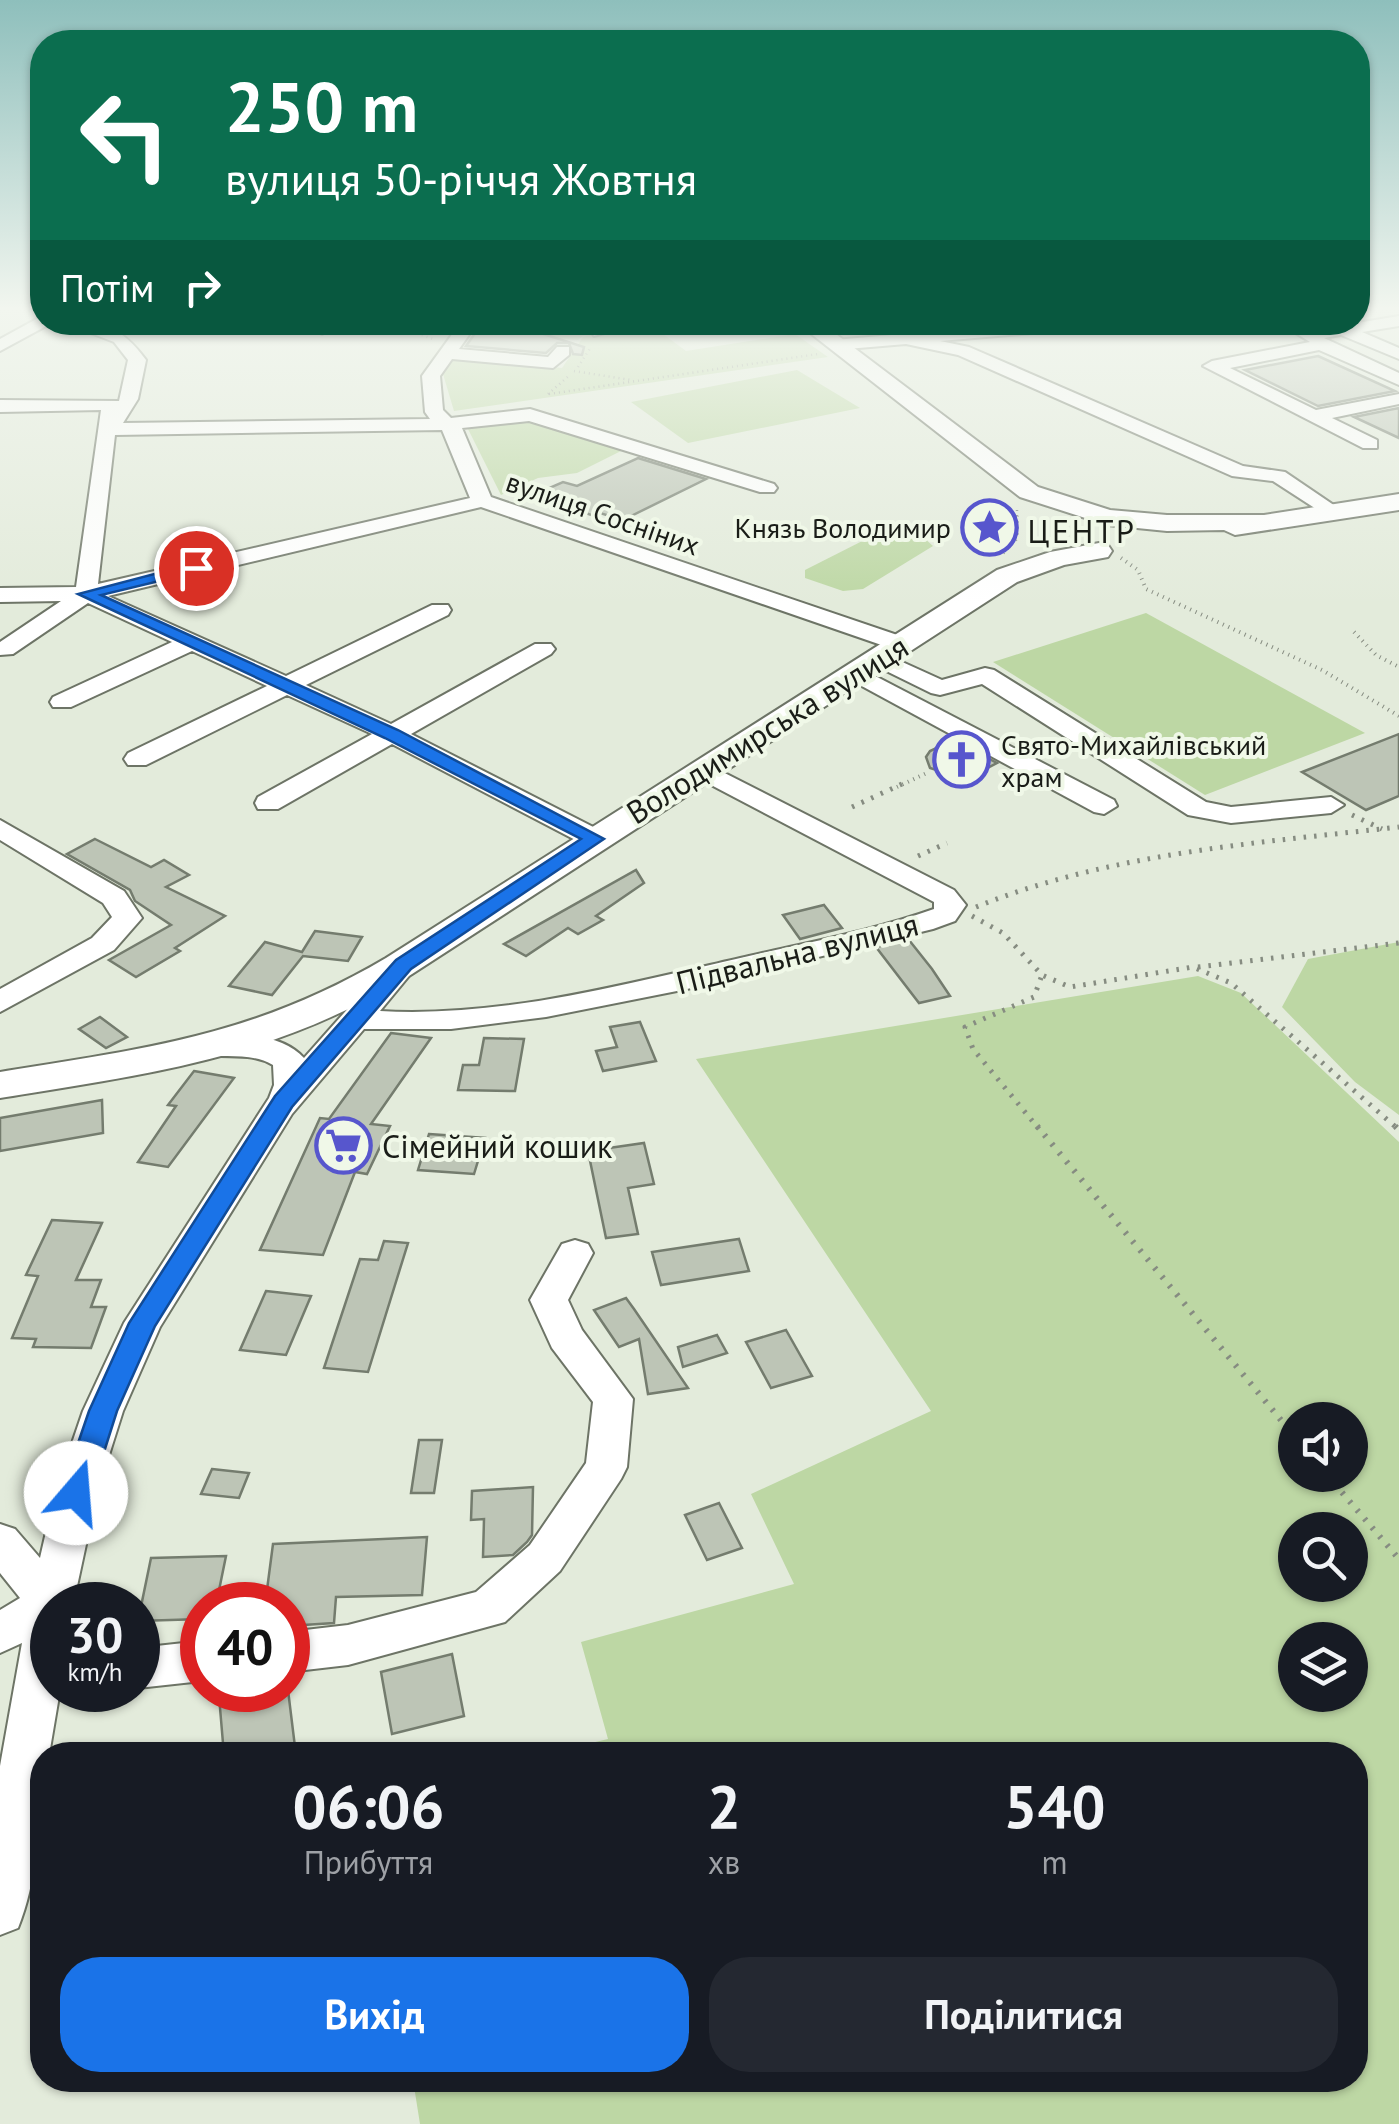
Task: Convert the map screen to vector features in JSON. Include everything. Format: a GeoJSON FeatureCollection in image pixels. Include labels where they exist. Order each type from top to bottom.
{"type":"FeatureCollection","features":[{"type":"Feature","properties":{"kind":"main road"},"geometry":{"type":"LineString","coordinates":[[916,407],[1021,497],[1101,516],[1130,533],[1115,553],[1061,547],[1034,532],[1021,497]]}},
{"type":"Feature","properties":{"kind":"main road"},"geometry":{"type":"LineString","coordinates":[[1034,532],[1056,515],[1167,522],[1261,522],[1399,502]]}},
{"type":"Feature","properties":{"kind":"main road","name":"Володимирська вулиця"},"geometry":{"type":"LineString","coordinates":[[1002,567],[1115,553],[1261,522]]}},
{"type":"Feature","properties":{"kind":"main road","name":"Володимирська вулиця"},"geometry":{"type":"LineString","coordinates":[[403,965],[878,659],[1002,567],[1034,532]]}},
{"type":"Feature","properties":{"kind":"main road"},"geometry":{"type":"LineString","coordinates":[[0,1085],[210,1046],[268,1031],[335,1003],[403,965]]}},
{"type":"Feature","properties":{"kind":"street"},"geometry":{"type":"LineString","coordinates":[[4,648],[86,594],[111,407]]}},
{"type":"Feature","properties":{"kind":"street"},"geometry":{"type":"LineString","coordinates":[[106,429],[121,418],[126,407]]}},
{"type":"Feature","properties":{"kind":"street","name":"вулиця Сосніних"},"geometry":{"type":"LineString","coordinates":[[434,407],[456,432],[482,500],[878,659]]}},
{"type":"Feature","properties":{"kind":"street"},"geometry":{"type":"LineString","coordinates":[[1091,407],[1239,472],[1278,476],[1334,512]]}},
{"type":"Feature","properties":{"kind":"street"},"geometry":{"type":"LineString","coordinates":[[1295,407],[1370,444]]}},
{"type":"Feature","properties":{"kind":"street"},"geometry":{"type":"LineString","coordinates":[[1313,416],[1358,407]]}},
{"type":"Feature","properties":{"kind":"street"},"geometry":{"type":"LineString","coordinates":[[106,429],[446,424],[530,416],[767,488]]}},
{"type":"Feature","properties":{"kind":"street"},"geometry":{"type":"LineString","coordinates":[[0,595],[86,594],[482,500]]}},
{"type":"Feature","properties":{"kind":"street"},"geometry":{"type":"LineString","coordinates":[[86,594],[188,644],[392,734],[595,839]]}},
{"type":"Feature","properties":{"kind":"street"},"geometry":{"type":"LineString","coordinates":[[137,759],[440,610]]}},
{"type":"Feature","properties":{"kind":"street"},"geometry":{"type":"LineString","coordinates":[[62,702],[188,644]]}},
{"type":"Feature","properties":{"kind":"street"},"geometry":{"type":"LineString","coordinates":[[268,804],[543,650]]}},
{"type":"Feature","properties":{"kind":"street"},"geometry":{"type":"LineString","coordinates":[[878,659],[940,688],[985,675],[1198,809],[1231,816],[1331,804]]}},
{"type":"Feature","properties":{"kind":"street"},"geometry":{"type":"LineString","coordinates":[[878,659],[1104,806]]}},
{"type":"Feature","properties":{"kind":"street","name":"Підвальна вулиця"},"geometry":{"type":"LineString","coordinates":[[356,1020],[423,1020],[548,1008],[678,982],[923,923],[944,916],[951,905],[944,896],[703,770]]}},
{"type":"Feature","properties":{"kind":"street"},"geometry":{"type":"LineString","coordinates":[[0,828],[114,897],[127,918],[103,944],[0,1002]]}},
{"type":"Feature","properties":{"kind":"street","name":"Володимирська вулиця"},"geometry":{"type":"LineString","coordinates":[[56,1582],[81,1477],[103,1411],[142,1323],[284,1101],[403,965]]}},
{"type":"Feature","properties":{"kind":"street"},"geometry":{"type":"LineString","coordinates":[[210,1046],[275,1050],[289,1061],[290,1084],[284,1101]]}},
{"type":"Feature","properties":{"kind":"street"},"geometry":{"type":"LineString","coordinates":[[310,1649],[348,1645],[488,1608],[546,1558],[606,1468],[613,1399],[566,1338],[548,1300],[574,1254]]}},
{"type":"Feature","properties":{"kind":"street"},"geometry":{"type":"LineString","coordinates":[[0,1542],[33,1582]]}},
{"type":"Feature","properties":{"kind":"street"},"geometry":{"type":"LineString","coordinates":[[0,1633],[30,1615]]}},
{"type":"Feature","properties":{"kind":"street","name":"Володимирська вулиця"},"geometry":{"type":"LineString","coordinates":[[32,1742],[38,1712]]}},
{"type":"Feature","properties":{"kind":"street","name":"Володимирська вулиця"},"geometry":{"type":"LineString","coordinates":[[0,1910],[30,1752]]}},
{"type":"Feature","properties":{"kind":"path"},"geometry":{"type":"LineString","coordinates":[[1021,497],[1018,513],[1034,532]]}},
{"type":"Feature","properties":{"kind":"path"},"geometry":{"type":"LineString","coordinates":[[990,527],[1034,532]]}},
{"type":"Feature","properties":{"kind":"path"},"geometry":{"type":"LineString","coordinates":[[1002,567],[1011,547],[1034,532]]}},
{"type":"Feature","properties":{"kind":"path"},"geometry":{"type":"LineString","coordinates":[[1115,553],[1145,578],[1146,589],[1322,670],[1399,716]]}},
{"type":"Feature","properties":{"kind":"path"},"geometry":{"type":"LineString","coordinates":[[1354,632],[1376,654],[1399,667]]}},
{"type":"Feature","properties":{"kind":"path"},"geometry":{"type":"LineString","coordinates":[[852,807],[929,772]]}},
{"type":"Feature","properties":{"kind":"path"},"geometry":{"type":"LineString","coordinates":[[1331,804],[1383,830]]}},
{"type":"Feature","properties":{"kind":"path"},"geometry":{"type":"LineString","coordinates":[[1399,826],[1188,851],[1032,884],[964,912],[1003,933],[1042,975],[1070,987],[1399,944]]}},
{"type":"Feature","properties":{"kind":"path"},"geometry":{"type":"LineString","coordinates":[[1194,968],[1231,982],[1399,1130]]}},
{"type":"Feature","properties":{"kind":"path"},"geometry":{"type":"LineString","coordinates":[[1042,975],[1034,997],[966,1028],[973,1049],[1278,1417]]}},
{"type":"Feature","properties":{"kind":"path"},"geometry":{"type":"LineString","coordinates":[[1342,1492],[1399,1558]]}},
{"type":"Feature","properties":{"kind":"green space"},"geometry":{"type":"Polygon","coordinates":[[[638,407],[860,408],[688,443],[638,407]]]}},
{"type":"Feature","properties":{"kind":"green space"},"geometry":{"type":"Polygon","coordinates":[[[536,421],[625,449],[577,473],[538,478],[501,495],[468,429],[536,421]]]}},
{"type":"Feature","properties":{"kind":"green space"},"geometry":{"type":"Polygon","coordinates":[[[884,530],[924,538],[933,546],[863,589],[843,591],[805,578],[805,570],[884,530]]]}},
{"type":"Feature","properties":{"kind":"green space"},"geometry":{"type":"Polygon","coordinates":[[[1146,613],[1365,733],[1205,795],[993,662],[1146,613]]]}},
{"type":"Feature","properties":{"kind":"green space"},"geometry":{"type":"Polygon","coordinates":[[[1399,942],[1399,1115],[1355,1082],[1282,1007],[1308,959],[1399,942]]]}},
{"type":"Feature","properties":{"kind":"green space"},"geometry":{"type":"Polygon","coordinates":[[[1198,976],[1241,993],[1399,1142],[1399,2124],[420,2124],[415,2092],[1368,2092],[1368,1742],[595,1742],[608,1739],[581,1642],[794,1584],[751,1494],[931,1411],[696,1059],[1198,976]]]}},
{"type":"Feature","properties":{"kind":"building"},"geometry":{"type":"Polygon","coordinates":[[[1399,408],[1399,438],[1354,417],[1399,408]]]}},
{"type":"Feature","properties":{"kind":"building"},"geometry":{"type":"Polygon","coordinates":[[[638,458],[706,479],[623,520],[600,513],[594,516],[533,495],[563,482],[577,486],[638,458]]]}},
{"type":"Feature","properties":{"kind":"building"},"geometry":{"type":"Polygon","coordinates":[[[1399,734],[1399,796],[1366,810],[1302,772],[1399,734]]]}},
{"type":"Feature","properties":{"kind":"building","name":"Свято-Михайлівський храм"},"geometry":{"type":"Polygon","coordinates":[[[954,740],[997,763],[976,774],[952,775],[930,768],[926,757],[930,751],[954,740]]]}},
{"type":"Feature","properties":{"kind":"building"},"geometry":{"type":"Polygon","coordinates":[[[95,839],[151,867],[164,860],[189,875],[166,887],[225,916],[175,948],[180,951],[136,977],[109,960],[171,925],[135,901],[130,890],[67,854],[95,839]]]}},
{"type":"Feature","properties":{"kind":"building"},"geometry":{"type":"Polygon","coordinates":[[[636,870],[644,883],[596,916],[603,920],[578,934],[568,928],[526,956],[504,944],[636,870]]]}},
{"type":"Feature","properties":{"kind":"building"},"geometry":{"type":"Polygon","coordinates":[[[824,905],[842,928],[800,939],[783,915],[824,905]]]}},
{"type":"Feature","properties":{"kind":"building"},"geometry":{"type":"Polygon","coordinates":[[[315,931],[362,937],[348,961],[303,956],[272,995],[229,986],[265,942],[302,952],[315,931]]]}},
{"type":"Feature","properties":{"kind":"building"},"geometry":{"type":"Polygon","coordinates":[[[909,940],[950,996],[919,1003],[876,947],[909,940]]]}},
{"type":"Feature","properties":{"kind":"building"},"geometry":{"type":"Polygon","coordinates":[[[100,1017],[127,1037],[106,1048],[79,1029],[100,1017]]]}},
{"type":"Feature","properties":{"kind":"building"},"geometry":{"type":"Polygon","coordinates":[[[640,1022],[656,1061],[603,1071],[596,1051],[617,1047],[610,1027],[640,1022]]]}},
{"type":"Feature","properties":{"kind":"building"},"geometry":{"type":"Polygon","coordinates":[[[391,1033],[431,1038],[371,1124],[390,1126],[367,1174],[355,1172],[323,1255],[260,1250],[320,1118],[329,1119],[391,1033]]]}},
{"type":"Feature","properties":{"kind":"building"},"geometry":{"type":"Polygon","coordinates":[[[484,1038],[524,1039],[515,1091],[458,1090],[463,1065],[479,1065],[484,1038]]]}},
{"type":"Feature","properties":{"kind":"building"},"geometry":{"type":"Polygon","coordinates":[[[194,1071],[234,1078],[168,1167],[138,1162],[176,1106],[168,1105],[194,1071]]]}},
{"type":"Feature","properties":{"kind":"building"},"geometry":{"type":"Polygon","coordinates":[[[102,1100],[103,1133],[0,1151],[0,1118],[102,1100]]]}},
{"type":"Feature","properties":{"kind":"building"},"geometry":{"type":"Polygon","coordinates":[[[429,1134],[485,1138],[474,1174],[418,1170],[429,1134]]]}},
{"type":"Feature","properties":{"kind":"building"},"geometry":{"type":"Polygon","coordinates":[[[644,1143],[654,1184],[628,1188],[638,1234],[606,1238],[588,1151],[644,1143]]]}},
{"type":"Feature","properties":{"kind":"building"},"geometry":{"type":"Polygon","coordinates":[[[52,1220],[102,1223],[76,1280],[101,1280],[91,1307],[106,1307],[91,1348],[33,1347],[36,1339],[12,1338],[38,1276],[26,1275],[52,1220]]]}},
{"type":"Feature","properties":{"kind":"building"},"geometry":{"type":"Polygon","coordinates":[[[739,1239],[749,1271],[661,1285],[652,1252],[739,1239]]]}},
{"type":"Feature","properties":{"kind":"building"},"geometry":{"type":"Polygon","coordinates":[[[384,1241],[408,1243],[368,1372],[324,1368],[360,1259],[378,1260],[384,1241]]]}},
{"type":"Feature","properties":{"kind":"building"},"geometry":{"type":"Polygon","coordinates":[[[266,1291],[311,1296],[286,1355],[240,1350],[266,1291]]]}},
{"type":"Feature","properties":{"kind":"building"},"geometry":{"type":"Polygon","coordinates":[[[626,1298],[688,1388],[648,1394],[639,1339],[619,1347],[594,1310],[626,1298]]]}},
{"type":"Feature","properties":{"kind":"building"},"geometry":{"type":"Polygon","coordinates":[[[786,1330],[812,1376],[771,1388],[746,1342],[786,1330]]]}},
{"type":"Feature","properties":{"kind":"building"},"geometry":{"type":"Polygon","coordinates":[[[717,1335],[727,1353],[683,1367],[678,1347],[717,1335]]]}},
{"type":"Feature","properties":{"kind":"building"},"geometry":{"type":"Polygon","coordinates":[[[419,1440],[442,1440],[434,1493],[411,1493],[419,1440]]]}},
{"type":"Feature","properties":{"kind":"building"},"geometry":{"type":"Polygon","coordinates":[[[212,1469],[249,1473],[239,1498],[201,1494],[212,1469]]]}},
{"type":"Feature","properties":{"kind":"building"},"geometry":{"type":"Polygon","coordinates":[[[533,1487],[532,1535],[527,1542],[513,1555],[483,1557],[484,1519],[471,1520],[472,1491],[533,1487]]]}},
{"type":"Feature","properties":{"kind":"building"},"geometry":{"type":"Polygon","coordinates":[[[719,1503],[742,1548],[707,1560],[685,1515],[719,1503]]]}},
{"type":"Feature","properties":{"kind":"building"},"geometry":{"type":"Polygon","coordinates":[[[427,1537],[422,1595],[336,1597],[334,1623],[310,1625],[310,1582],[268,1582],[273,1544],[427,1537]]]}},
{"type":"Feature","properties":{"kind":"building"},"geometry":{"type":"Polygon","coordinates":[[[226,1556],[221,1582],[180,1582],[180,1620],[160,1620],[160,1582],[146,1582],[151,1558],[226,1556]]]}},
{"type":"Feature","properties":{"kind":"building"},"geometry":{"type":"Polygon","coordinates":[[[452,1654],[464,1716],[392,1734],[381,1672],[452,1654]]]}},
{"type":"Feature","properties":{"kind":"building"},"geometry":{"type":"Polygon","coordinates":[[[220,1712],[291,1712],[294,1742],[223,1742],[220,1712]]]}},
{"type":"Feature","properties":{"kind":"place","name":"Князь Володимир"},"geometry":{"type":"Point","coordinates":[990,527]}},
{"type":"Feature","properties":{"kind":"place","name":"Свято-Михайлівський храм"},"geometry":{"type":"Point","coordinates":[962,760]}},
{"type":"Feature","properties":{"kind":"place","name":"Сімейний кошик"},"geometry":{"type":"Point","coordinates":[343,1146]}},
{"type":"Feature","properties":{"kind":"district","name":"ЦЕНТР"},"geometry":{"type":"Point","coordinates":[1082,531]}},
{"type":"Feature","properties":{"kind":"route"},"geometry":{"type":"LineString","coordinates":[[76,1493],[103,1411],[142,1323],[284,1101],[403,965],[595,839],[392,734],[188,644],[86,594],[196,568]]}}]}
